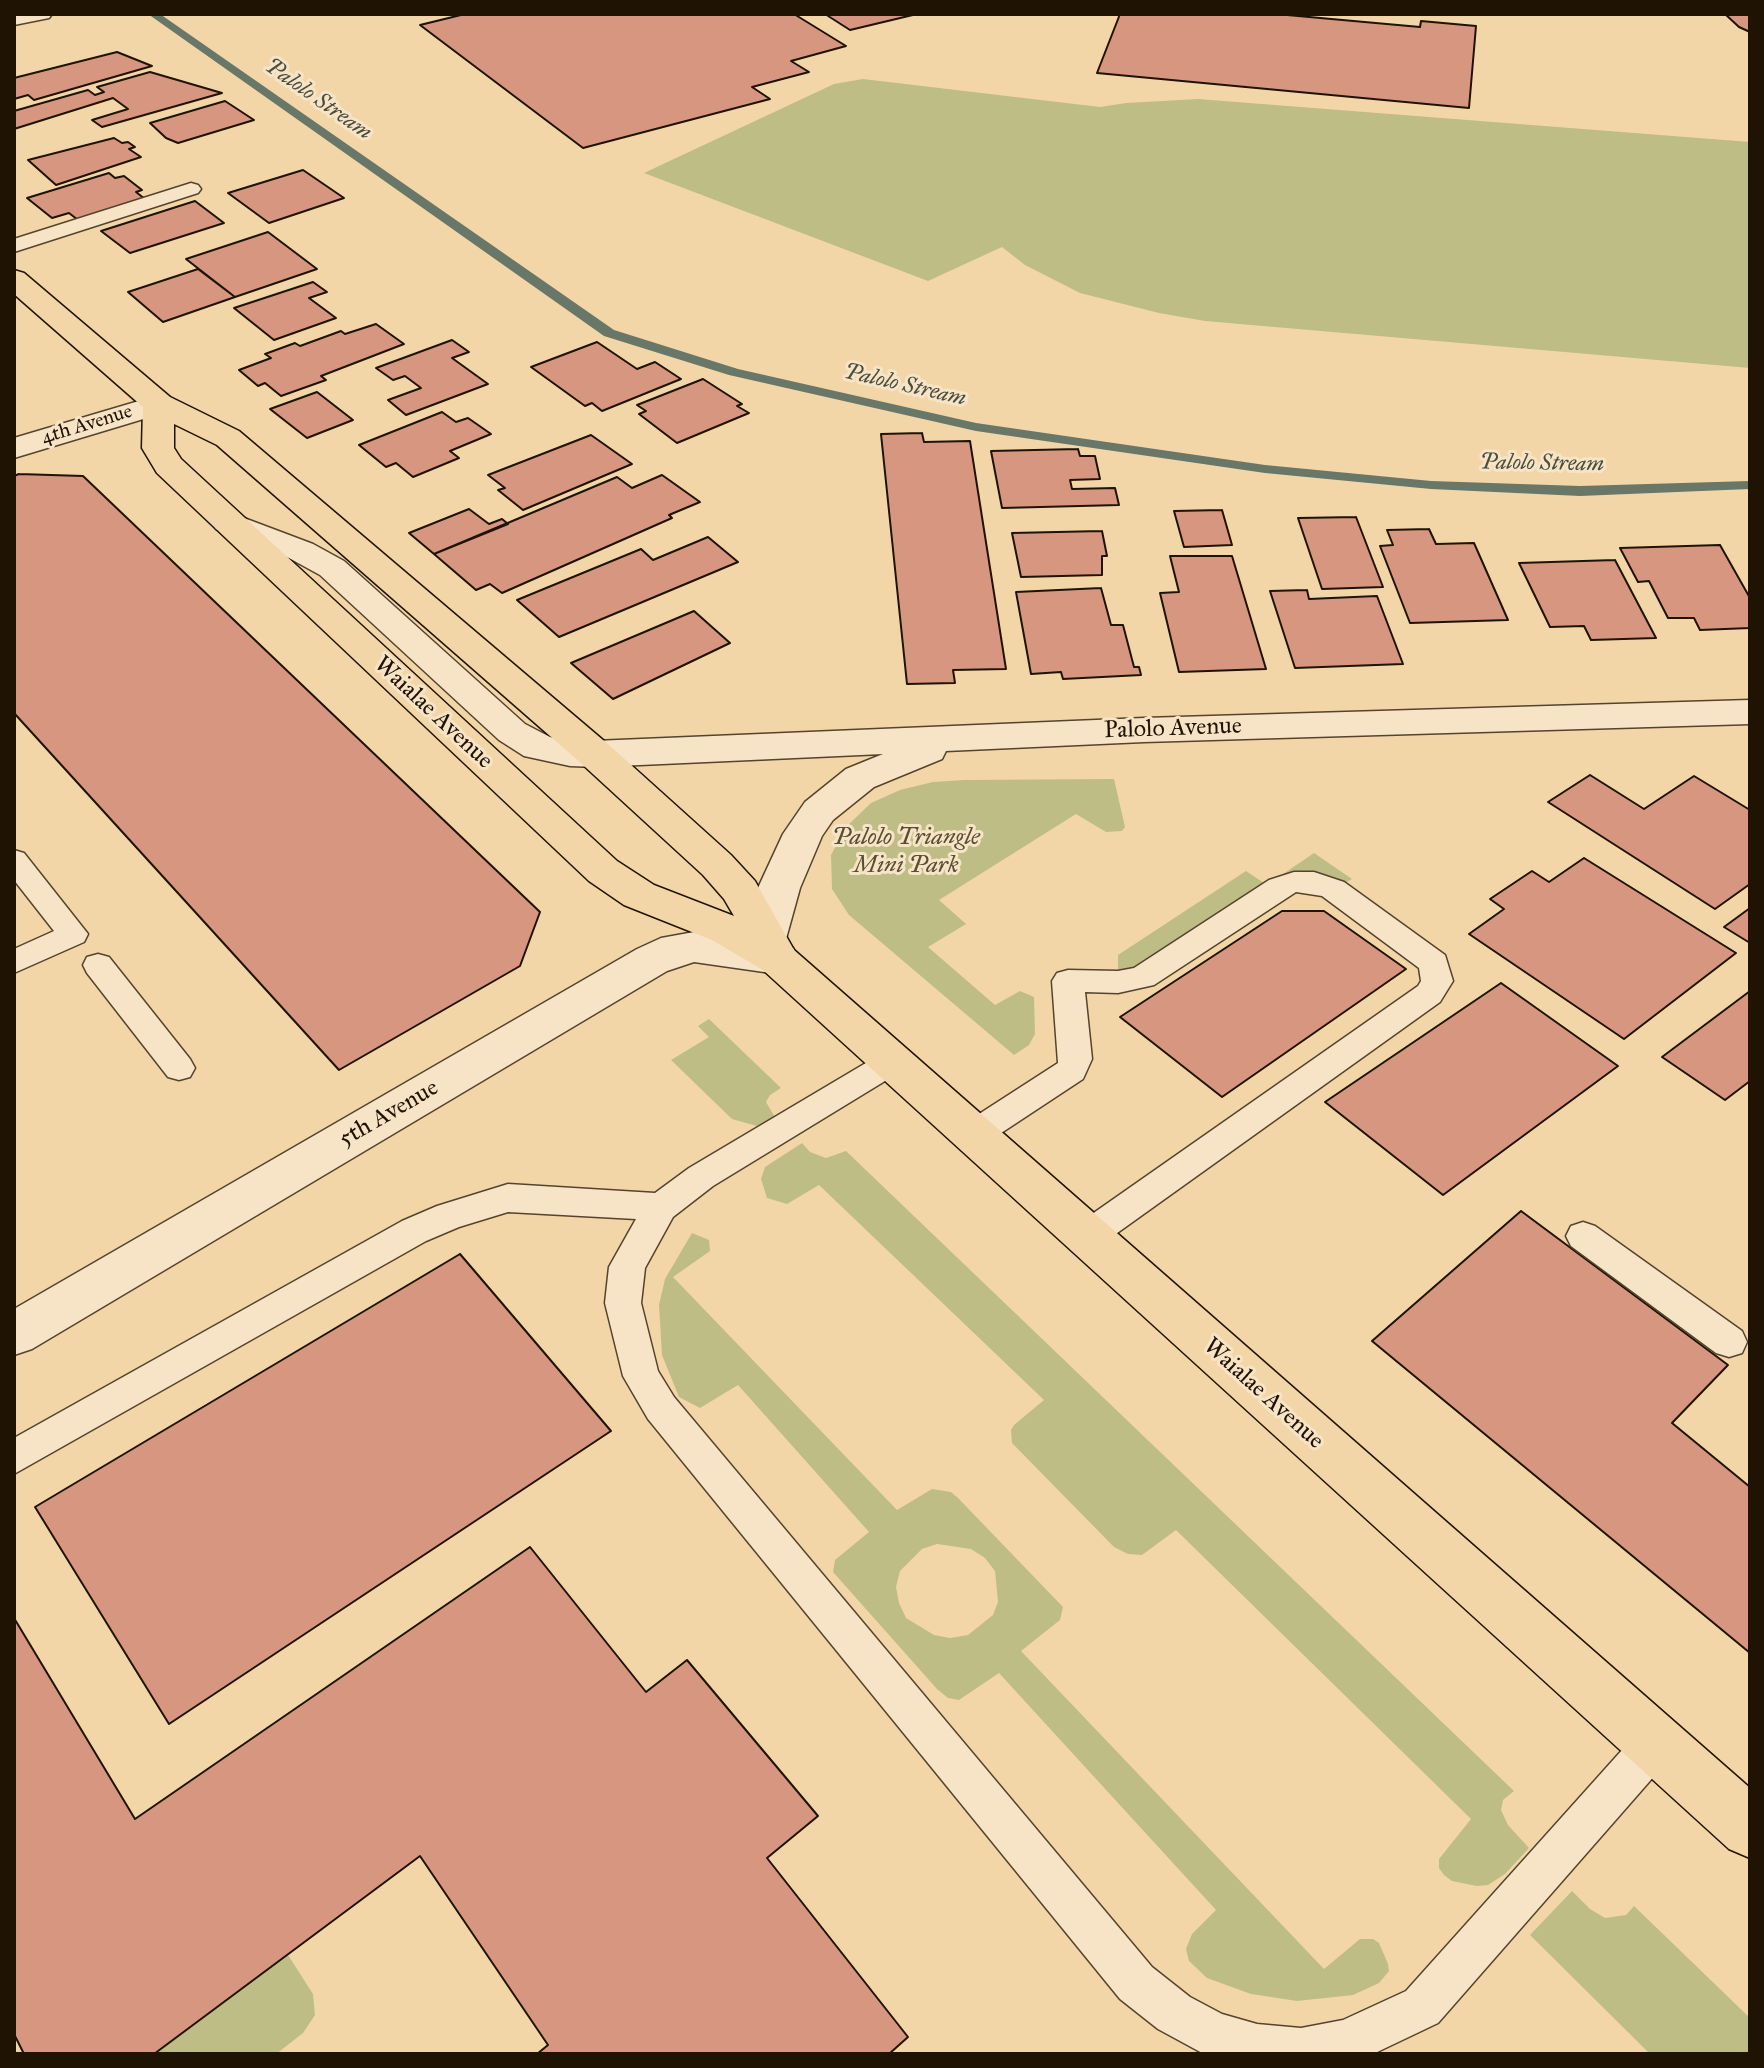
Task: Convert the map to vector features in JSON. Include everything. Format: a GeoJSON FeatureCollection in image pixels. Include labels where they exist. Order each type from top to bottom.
{"type":"FeatureCollection","features":[{"type":"Feature","properties":{"kind":"main road","name":"Waialae Avenue"},"geometry":{"type":"LineString","coordinates":[[14,279],[159,404],[228,438],[596,755],[717,865],[740,891],[773,948],[892,1062],[1750,1828]]}},
{"type":"Feature","properties":{"kind":"main road","name":"Waialae Avenue"},"geometry":{"type":"LineString","coordinates":[[159,404],[161,457],[603,871],[658,904],[773,948]]}},
{"type":"Feature","properties":{"kind":"street","name":"4th Avenue"},"geometry":{"type":"LineString","coordinates":[[14,448],[159,404]]}},
{"type":"Feature","properties":{"kind":"street","name":"Palolo Avenue"},"geometry":{"type":"LineString","coordinates":[[228,522],[301,551],[332,568],[525,741],[552,751],[596,755],[989,736],[1750,712]]}},
{"type":"Feature","properties":{"kind":"street"},"geometry":{"type":"LineString","coordinates":[[773,948],[779,888],[803,834],[831,801],[853,783],[886,765],[929,750],[989,736]]}},
{"type":"Feature","properties":{"kind":"street","name":"5th Avenue"},"geometry":{"type":"LineString","coordinates":[[14,1334],[665,953],[694,947],[773,948]]}},
{"type":"Feature","properties":{"kind":"lane"},"geometry":{"type":"LineString","coordinates":[[14,20],[40,15]]}},
{"type":"Feature","properties":{"kind":"lane"},"geometry":{"type":"LineString","coordinates":[[14,246],[191,189]]}},
{"type":"Feature","properties":{"kind":"lane"},"geometry":{"type":"LineString","coordinates":[[14,860],[73,934],[14,962]]}},
{"type":"Feature","properties":{"kind":"lane"},"geometry":{"type":"LineString","coordinates":[[974,1134],[1072,1070],[1076,1059],[1068,981],[1118,982],[1143,977],[1275,889],[1305,882],[1333,889],[1422,951],[1434,963],[1438,976],[1429,994],[1087,1236]]}},
{"type":"Feature","properties":{"kind":"lane"},"geometry":{"type":"LineString","coordinates":[[98,965],[179,1068]]}},
{"type":"Feature","properties":{"kind":"lane"},"geometry":{"type":"LineString","coordinates":[[892,1062],[701,1177],[661,1207],[627,1267],[623,1303],[629,1336],[641,1376],[661,1408],[1136,1983],[1174,2013],[1214,2035],[1257,2047],[1301,2051],[1344,2043],[1422,2007],[1655,1744]]}},
{"type":"Feature","properties":{"kind":"lane"},"geometry":{"type":"LineString","coordinates":[[14,1457],[414,1231],[449,1216],[508,1198],[661,1207]]}},
{"type":"Feature","properties":{"kind":"lane"},"geometry":{"type":"LineString","coordinates":[[1583,1236],[1729,1342]]}},
{"type":"Feature","properties":{"kind":"green space"},"geometry":{"type":"Polygon","coordinates":[[[863,79],[1100,107],[1198,99],[1750,142],[1750,368],[1205,321],[1080,293],[1025,265],[1002,247],[928,281],[644,173],[834,84],[863,79]]]}},
{"type":"Feature","properties":{"kind":"green space","name":"Palolo Triangle Mini Park"},"geometry":{"type":"Polygon","coordinates":[[[1114,779],[1125,827],[1122,831],[1106,832],[1076,814],[939,900],[966,924],[928,947],[995,1005],[1020,991],[1034,997],[1035,1034],[1029,1045],[1014,1055],[849,915],[832,889],[831,855],[846,827],[871,803],[900,790],[933,782],[964,780],[1114,779]]]}},
{"type":"Feature","properties":{"kind":"green space"},"geometry":{"type":"Polygon","coordinates":[[[1314,853],[1352,879],[1333,889],[1314,882],[1118,982],[1118,955],[1246,871],[1267,885],[1314,853]]]}},
{"type":"Feature","properties":{"kind":"green space"},"geometry":{"type":"Polygon","coordinates":[[[709,1019],[781,1088],[766,1102],[776,1119],[757,1126],[732,1119],[671,1060],[709,1037],[698,1026],[709,1019]]]}},
{"type":"Feature","properties":{"kind":"green space"},"geometry":{"type":"Polygon","coordinates":[[[802,1143],[810,1152],[826,1158],[846,1151],[1514,1791],[1503,1800],[1501,1810],[1508,1825],[1529,1848],[1505,1874],[1488,1885],[1477,1886],[1452,1881],[1444,1875],[1439,1868],[1439,1859],[1471,1819],[1176,1530],[1142,1555],[1128,1554],[1114,1547],[1012,1443],[1011,1430],[1014,1425],[1044,1400],[819,1185],[787,1204],[767,1198],[761,1179],[765,1167],[802,1143]]]}},
{"type":"Feature","properties":{"kind":"green space"},"geometry":{"type":"Polygon","coordinates":[[[692,1233],[709,1240],[710,1251],[673,1277],[897,1510],[932,1489],[951,1492],[958,1498],[1063,1607],[1060,1620],[1021,1651],[1324,1969],[1360,1939],[1373,1939],[1379,1943],[1389,1971],[1379,1983],[1353,1995],[1297,2001],[1251,1994],[1207,1978],[1189,1961],[1186,1949],[1192,1934],[1216,1910],[999,1673],[959,1700],[948,1698],[937,1689],[833,1572],[835,1560],[869,1532],[738,1385],[700,1408],[679,1397],[662,1355],[659,1305],[665,1279],[692,1233]],[[937,1544],[922,1549],[900,1571],[896,1587],[906,1618],[934,1635],[950,1638],[968,1635],[993,1615],[998,1602],[995,1571],[985,1558],[971,1549],[937,1544]]]}},
{"type":"Feature","properties":{"kind":"green space"},"geometry":{"type":"Polygon","coordinates":[[[1572,1891],[1590,1909],[1605,1918],[1626,1915],[1634,1906],[1750,2018],[1750,2054],[1650,2054],[1530,1935],[1572,1891]]]}},
{"type":"Feature","properties":{"kind":"green space"},"geometry":{"type":"Polygon","coordinates":[[[288,1955],[313,1994],[315,2015],[303,2033],[276,2054],[154,2054],[288,1955]]]}},
{"type":"Feature","properties":{"kind":"building"},"geometry":{"type":"Polygon","coordinates":[[[465,14],[794,14],[846,46],[791,61],[809,72],[752,87],[770,99],[583,148],[420,25],[465,14]]]}},
{"type":"Feature","properties":{"kind":"building"},"geometry":{"type":"Polygon","coordinates":[[[825,14],[917,14],[850,30],[825,14]]]}},
{"type":"Feature","properties":{"kind":"building"},"geometry":{"type":"Polygon","coordinates":[[[1120,14],[1276,14],[1420,27],[1421,21],[1476,26],[1469,108],[1097,73],[1120,14]]]}},
{"type":"Feature","properties":{"kind":"building"},"geometry":{"type":"Polygon","coordinates":[[[1725,14],[1750,14],[1750,32],[1739,27],[1725,14]]]}},
{"type":"Feature","properties":{"kind":"building"},"geometry":{"type":"Polygon","coordinates":[[[117,52],[152,66],[34,100],[28,95],[14,99],[14,78],[117,52]]]}},
{"type":"Feature","properties":{"kind":"building"},"geometry":{"type":"Polygon","coordinates":[[[150,72],[222,93],[102,127],[92,120],[128,109],[113,98],[14,129],[14,111],[88,90],[95,95],[104,92],[97,87],[150,72]]]}},
{"type":"Feature","properties":{"kind":"building"},"geometry":{"type":"Polygon","coordinates":[[[225,101],[254,120],[178,143],[166,138],[150,123],[225,101]]]}},
{"type":"Feature","properties":{"kind":"building"},"geometry":{"type":"Polygon","coordinates":[[[114,138],[122,143],[128,142],[135,147],[129,149],[141,157],[56,185],[28,160],[114,138]]]}},
{"type":"Feature","properties":{"kind":"building"},"geometry":{"type":"Polygon","coordinates":[[[303,170],[344,198],[269,223],[228,193],[303,170]]]}},
{"type":"Feature","properties":{"kind":"building"},"geometry":{"type":"Polygon","coordinates":[[[109,173],[115,178],[124,176],[142,190],[136,192],[145,199],[78,220],[69,213],[52,218],[27,198],[109,173]]]}},
{"type":"Feature","properties":{"kind":"building"},"geometry":{"type":"Polygon","coordinates":[[[195,201],[224,223],[130,253],[101,231],[195,201]]]}},
{"type":"Feature","properties":{"kind":"building"},"geometry":{"type":"Polygon","coordinates":[[[268,232],[317,269],[235,297],[186,259],[268,232]]]}},
{"type":"Feature","properties":{"kind":"building"},"geometry":{"type":"Polygon","coordinates":[[[198,269],[235,297],[163,322],[128,292],[198,269]]]}},
{"type":"Feature","properties":{"kind":"building"},"geometry":{"type":"Polygon","coordinates":[[[313,282],[327,292],[309,298],[336,318],[274,340],[234,308],[313,282]]]}},
{"type":"Feature","properties":{"kind":"building"},"geometry":{"type":"Polygon","coordinates":[[[376,324],[404,344],[321,376],[326,380],[281,396],[265,383],[258,386],[239,370],[271,358],[265,354],[295,343],[300,346],[341,331],[345,334],[376,324]]]}},
{"type":"Feature","properties":{"kind":"building"},"geometry":{"type":"Polygon","coordinates":[[[452,340],[469,352],[452,358],[488,384],[406,415],[388,400],[421,388],[405,376],[393,380],[376,368],[452,340]]]}},
{"type":"Feature","properties":{"kind":"building"},"geometry":{"type":"Polygon","coordinates":[[[597,342],[637,369],[655,362],[681,379],[602,411],[592,403],[585,406],[531,367],[597,342]]]}},
{"type":"Feature","properties":{"kind":"building"},"geometry":{"type":"Polygon","coordinates":[[[703,379],[742,404],[737,406],[749,413],[677,443],[639,414],[646,411],[637,405],[703,379]]]}},
{"type":"Feature","properties":{"kind":"building"},"geometry":{"type":"Polygon","coordinates":[[[317,392],[353,420],[307,438],[270,409],[317,392]]]}},
{"type":"Feature","properties":{"kind":"building"},"geometry":{"type":"Polygon","coordinates":[[[442,412],[456,422],[468,418],[491,434],[450,451],[459,458],[413,477],[396,463],[386,467],[359,445],[442,412]]]}},
{"type":"Feature","properties":{"kind":"building"},"geometry":{"type":"Polygon","coordinates":[[[922,433],[924,442],[970,441],[1006,669],[953,670],[955,683],[907,684],[881,434],[922,433]]]}},
{"type":"Feature","properties":{"kind":"building"},"geometry":{"type":"Polygon","coordinates":[[[591,435],[632,464],[523,510],[498,490],[505,488],[488,475],[591,435]]]}},
{"type":"Feature","properties":{"kind":"building"},"geometry":{"type":"Polygon","coordinates":[[[1078,449],[1080,456],[1095,456],[1100,479],[1070,480],[1072,489],[1115,488],[1119,505],[1002,508],[991,451],[1078,449]]]}},
{"type":"Feature","properties":{"kind":"building"},"geometry":{"type":"Polygon","coordinates":[[[662,475],[700,502],[669,515],[672,518],[502,593],[490,584],[476,590],[434,554],[617,477],[632,488],[662,475]]]}},
{"type":"Feature","properties":{"kind":"building"},"geometry":{"type":"Polygon","coordinates":[[[14,476],[83,476],[540,912],[520,966],[339,1070],[14,713],[14,476]]]}},
{"type":"Feature","properties":{"kind":"building"},"geometry":{"type":"Polygon","coordinates":[[[469,509],[489,524],[502,519],[508,524],[434,554],[409,533],[469,509]]]}},
{"type":"Feature","properties":{"kind":"building"},"geometry":{"type":"Polygon","coordinates":[[[1222,510],[1232,545],[1184,547],[1174,511],[1222,510]]]}},
{"type":"Feature","properties":{"kind":"building"},"geometry":{"type":"Polygon","coordinates":[[[1356,517],[1383,587],[1322,589],[1298,518],[1356,517]]]}},
{"type":"Feature","properties":{"kind":"building"},"geometry":{"type":"Polygon","coordinates":[[[1429,529],[1436,544],[1474,543],[1508,620],[1410,623],[1380,546],[1393,545],[1387,530],[1429,529]]]}},
{"type":"Feature","properties":{"kind":"building"},"geometry":{"type":"Polygon","coordinates":[[[1102,531],[1107,556],[1102,556],[1102,575],[1021,577],[1012,533],[1102,531]]]}},
{"type":"Feature","properties":{"kind":"building"},"geometry":{"type":"Polygon","coordinates":[[[708,537],[738,562],[559,637],[517,600],[641,549],[653,560],[708,537]]]}},
{"type":"Feature","properties":{"kind":"building"},"geometry":{"type":"Polygon","coordinates":[[[1720,545],[1750,598],[1750,628],[1700,630],[1694,618],[1668,618],[1649,581],[1638,582],[1620,548],[1720,545]]]}},
{"type":"Feature","properties":{"kind":"building"},"geometry":{"type":"Polygon","coordinates":[[[1170,556],[1232,556],[1266,669],[1179,672],[1160,593],[1179,592],[1170,556]]]}},
{"type":"Feature","properties":{"kind":"building"},"geometry":{"type":"Polygon","coordinates":[[[1615,560],[1656,638],[1591,640],[1584,626],[1550,627],[1519,563],[1615,560]]]}},
{"type":"Feature","properties":{"kind":"building"},"geometry":{"type":"Polygon","coordinates":[[[1101,588],[1111,625],[1123,625],[1134,667],[1139,667],[1141,675],[1063,679],[1061,672],[1031,674],[1016,592],[1101,588]]]}},
{"type":"Feature","properties":{"kind":"building"},"geometry":{"type":"Polygon","coordinates":[[[1307,590],[1309,599],[1377,596],[1403,664],[1295,668],[1270,591],[1307,590]]]}},
{"type":"Feature","properties":{"kind":"building"},"geometry":{"type":"Polygon","coordinates":[[[694,611],[730,643],[613,699],[571,663],[694,611]]]}},
{"type":"Feature","properties":{"kind":"building"},"geometry":{"type":"Polygon","coordinates":[[[1590,775],[1644,809],[1694,776],[1750,810],[1750,884],[1715,909],[1548,802],[1590,775]]]}},
{"type":"Feature","properties":{"kind":"building"},"geometry":{"type":"Polygon","coordinates":[[[1584,858],[1736,953],[1624,1039],[1469,934],[1504,909],[1490,899],[1532,871],[1549,882],[1584,858]]]}},
{"type":"Feature","properties":{"kind":"building"},"geometry":{"type":"Polygon","coordinates":[[[1750,908],[1750,943],[1724,927],[1750,908]]]}},
{"type":"Feature","properties":{"kind":"building"},"geometry":{"type":"Polygon","coordinates":[[[1282,911],[1324,911],[1406,969],[1222,1097],[1120,1017],[1282,911]]]}},
{"type":"Feature","properties":{"kind":"building"},"geometry":{"type":"Polygon","coordinates":[[[1501,983],[1618,1066],[1443,1195],[1325,1102],[1501,983]]]}},
{"type":"Feature","properties":{"kind":"building"},"geometry":{"type":"Polygon","coordinates":[[[1750,991],[1750,1081],[1725,1100],[1662,1057],[1750,991]]]}},
{"type":"Feature","properties":{"kind":"building"},"geometry":{"type":"Polygon","coordinates":[[[1521,1211],[1728,1365],[1672,1423],[1750,1487],[1750,1653],[1372,1341],[1521,1211]]]}},
{"type":"Feature","properties":{"kind":"building"},"geometry":{"type":"Polygon","coordinates":[[[460,1254],[611,1431],[169,1724],[35,1507],[460,1254]]]}},
{"type":"Feature","properties":{"kind":"building"},"geometry":{"type":"Polygon","coordinates":[[[530,1547],[646,1692],[687,1660],[818,1816],[767,1858],[908,2037],[889,2054],[537,2054],[548,2045],[420,1856],[154,2054],[24,2054],[14,2034],[14,1618],[135,1819],[530,1547]]]}},
{"type":"Feature","properties":{"kind":"waterway","name":"Palolo Stream"},"geometry":{"type":"LineString","coordinates":[[153,14],[609,333],[734,372],[976,427],[1265,469],[1431,485],[1580,491],[1750,485]]}}]}
